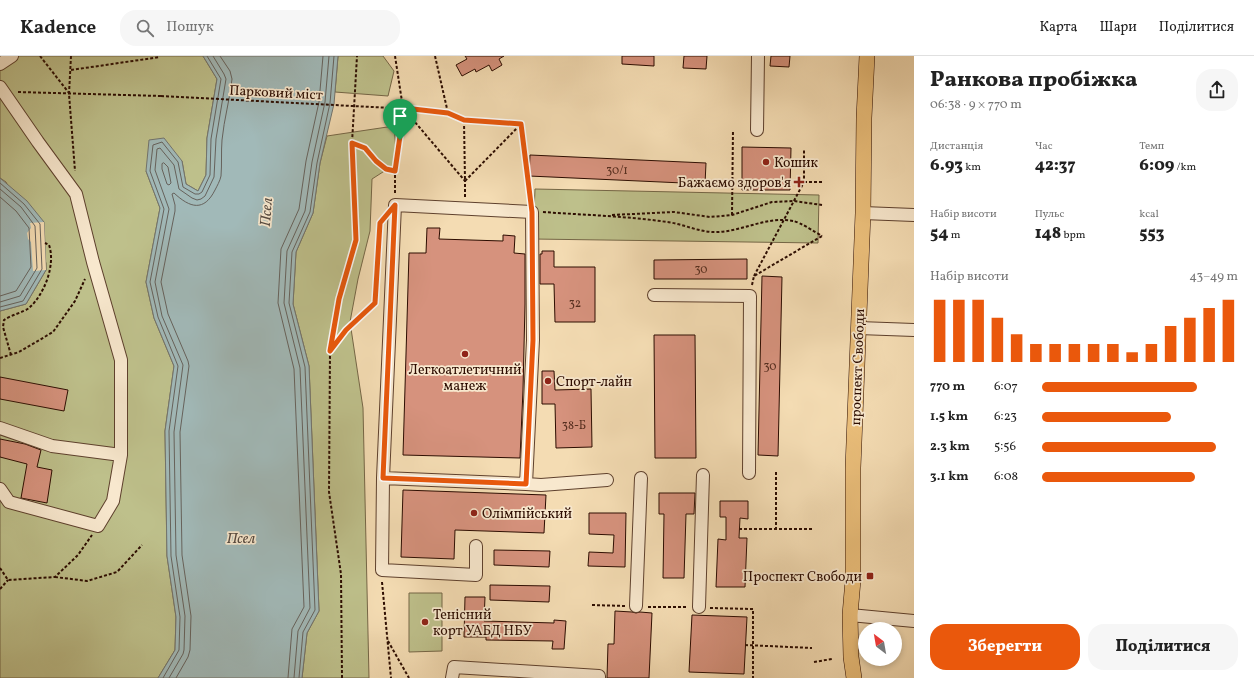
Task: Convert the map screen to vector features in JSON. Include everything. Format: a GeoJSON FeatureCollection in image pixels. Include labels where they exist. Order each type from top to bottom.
{"type":"FeatureCollection","features":[{"type":"Feature","properties":{"kind":"main road","name":"проспект Свободи"},"geometry":{"type":"LineString","coordinates":[[854,678],[851,657],[850,615],[853,580],[853,468],[863,213],[864,118],[867,56]]}},
{"type":"Feature","properties":{"kind":"street"},"geometry":{"type":"LineString","coordinates":[[0,64],[12,56]]}},
{"type":"Feature","properties":{"kind":"street"},"geometry":{"type":"LineString","coordinates":[[757,130],[758,56]]}},
{"type":"Feature","properties":{"kind":"street"},"geometry":{"type":"LineString","coordinates":[[0,489],[9,502],[98,526],[113,501],[121,455],[121,360],[93,262],[76,194],[2,90]]}},
{"type":"Feature","properties":{"kind":"street"},"geometry":{"type":"LineString","coordinates":[[476,546],[476,575],[382,570],[383,478],[395,205],[532,212],[533,340],[526,484]]}},
{"type":"Feature","properties":{"kind":"street"},"geometry":{"type":"LineString","coordinates":[[863,213],[914,215]]}},
{"type":"Feature","properties":{"kind":"street"},"geometry":{"type":"LineString","coordinates":[[654,295],[750,296],[749,473]]}},
{"type":"Feature","properties":{"kind":"street"},"geometry":{"type":"LineString","coordinates":[[859,328],[914,330]]}},
{"type":"Feature","properties":{"kind":"street"},"geometry":{"type":"LineString","coordinates":[[0,428],[52,446],[121,455]]}},
{"type":"Feature","properties":{"kind":"street"},"geometry":{"type":"LineString","coordinates":[[699,607],[703,475]]}},
{"type":"Feature","properties":{"kind":"street"},"geometry":{"type":"LineString","coordinates":[[383,478],[526,484],[541,486],[607,480]]}},
{"type":"Feature","properties":{"kind":"street"},"geometry":{"type":"LineString","coordinates":[[636,606],[641,478]]}},
{"type":"Feature","properties":{"kind":"street"},"geometry":{"type":"LineString","coordinates":[[850,615],[914,621]]}},
{"type":"Feature","properties":{"kind":"street"},"geometry":{"type":"LineString","coordinates":[[452,678],[454,667],[599,676],[599,678]]}},
{"type":"Feature","properties":{"kind":"path"},"geometry":{"type":"LineString","coordinates":[[40,56],[69,94]]}},
{"type":"Feature","properties":{"kind":"path"},"geometry":{"type":"LineString","coordinates":[[71,56],[69,94],[75,171]]}},
{"type":"Feature","properties":{"kind":"path"},"geometry":{"type":"LineString","coordinates":[[342,678],[341,574],[329,492],[330,351],[339,299],[356,240],[352,143],[357,56]]}},
{"type":"Feature","properties":{"kind":"path"},"geometry":{"type":"LineString","coordinates":[[330,351],[346,330],[375,303],[380,223],[395,205],[395,171],[404,108],[395,56]]}},
{"type":"Feature","properties":{"kind":"path"},"geometry":{"type":"LineString","coordinates":[[435,56],[448,113]]}},
{"type":"Feature","properties":{"kind":"path"},"geometry":{"type":"LineString","coordinates":[[71,70],[160,57]]}},
{"type":"Feature","properties":{"kind":"path","name":"Парковий міст"},"geometry":{"type":"LineString","coordinates":[[2,90],[404,108],[448,113],[464,120],[521,124]]}},
{"type":"Feature","properties":{"kind":"path"},"geometry":{"type":"LineString","coordinates":[[404,108],[465,181]]}},
{"type":"Feature","properties":{"kind":"path"},"geometry":{"type":"LineString","coordinates":[[464,120],[465,187]]}},
{"type":"Feature","properties":{"kind":"path"},"geometry":{"type":"LineString","coordinates":[[465,181],[521,124]]}},
{"type":"Feature","properties":{"kind":"path"},"geometry":{"type":"LineString","coordinates":[[521,124],[532,212],[605,216],[668,222],[684,225],[698,230],[717,232],[746,228],[767,221],[783,220],[794,221],[822,236],[754,276]]}},
{"type":"Feature","properties":{"kind":"path"},"geometry":{"type":"LineString","coordinates":[[732,215],[733,130]]}},
{"type":"Feature","properties":{"kind":"path"},"geometry":{"type":"LineString","coordinates":[[352,143],[365,148],[376,161],[386,169],[395,171]]}},
{"type":"Feature","properties":{"kind":"path"},"geometry":{"type":"LineString","coordinates":[[750,296],[754,276],[804,182],[804,149]]}},
{"type":"Feature","properties":{"kind":"path"},"geometry":{"type":"LineString","coordinates":[[804,182],[824,182]]}},
{"type":"Feature","properties":{"kind":"path"},"geometry":{"type":"LineString","coordinates":[[605,216],[674,212],[710,217],[732,215],[772,202],[794,201],[822,205]]}},
{"type":"Feature","properties":{"kind":"path"},"geometry":{"type":"LineString","coordinates":[[11,355],[2,327],[4,320],[28,309],[41,293],[50,271],[51,250],[49,245],[45,243]]}},
{"type":"Feature","properties":{"kind":"path"},"geometry":{"type":"LineString","coordinates":[[0,358],[18,352],[53,332],[75,301],[93,262]]}},
{"type":"Feature","properties":{"kind":"path"},"geometry":{"type":"LineString","coordinates":[[776,471],[776,530]]}},
{"type":"Feature","properties":{"kind":"path"},"geometry":{"type":"LineString","coordinates":[[55,577],[78,555],[98,526]]}},
{"type":"Feature","properties":{"kind":"path"},"geometry":{"type":"LineString","coordinates":[[739,529],[814,529]]}},
{"type":"Feature","properties":{"kind":"path"},"geometry":{"type":"LineString","coordinates":[[0,589],[8,580],[55,577],[88,581],[117,572],[142,545]]}},
{"type":"Feature","properties":{"kind":"path"},"geometry":{"type":"LineString","coordinates":[[0,568],[8,580]]}},
{"type":"Feature","properties":{"kind":"path"},"geometry":{"type":"LineString","coordinates":[[382,570],[391,678]]}},
{"type":"Feature","properties":{"kind":"path"},"geometry":{"type":"LineString","coordinates":[[387,640],[409,678]]}},
{"type":"Feature","properties":{"kind":"path"},"geometry":{"type":"LineString","coordinates":[[745,645],[812,648]]}},
{"type":"Feature","properties":{"kind":"path"},"geometry":{"type":"LineString","coordinates":[[753,678],[754,645]]}},
{"type":"Feature","properties":{"kind":"path"},"geometry":{"type":"LineString","coordinates":[[814,662],[832,659]]}},
{"type":"Feature","properties":{"kind":"green space"},"geometry":{"type":"Polygon","coordinates":[[[0,56],[203,56],[217,79],[207,138],[206,175],[198,191],[186,184],[182,161],[146,171],[160,208],[146,282],[154,318],[174,366],[165,431],[167,556],[176,617],[175,650],[158,678],[0,678],[0,311],[26,304],[46,270],[46,263],[6,182],[0,178],[0,56]]]}},
{"type":"Feature","properties":{"kind":"green space"},"geometry":{"type":"Polygon","coordinates":[[[338,56],[383,56],[394,71],[388,96],[335,92],[338,56]]]}},
{"type":"Feature","properties":{"kind":"green space"},"geometry":{"type":"Polygon","coordinates":[[[394,126],[397,163],[372,179],[370,231],[358,279],[350,322],[363,408],[369,678],[302,678],[307,633],[319,611],[309,366],[293,304],[296,252],[313,213],[320,163],[327,136],[394,126]]]}},
{"type":"Feature","properties":{"kind":"green space"},"geometry":{"type":"Polygon","coordinates":[[[535,189],[819,195],[818,243],[533,239],[535,189]]]}},
{"type":"Feature","properties":{"kind":"green space","name":"Тенісний корт УАБД НБУ"},"geometry":{"type":"Polygon","coordinates":[[[409,593],[442,593],[442,651],[409,652],[409,593]]]}},
{"type":"Feature","properties":{"kind":"water","name":"Псел"},"geometry":{"type":"Polygon","coordinates":[[[203,56],[338,56],[334,104],[320,163],[313,213],[296,252],[293,304],[309,366],[319,611],[307,633],[302,678],[158,678],[175,650],[176,617],[167,556],[165,431],[174,366],[154,318],[146,282],[160,208],[146,171],[149,140],[164,138],[182,161],[186,184],[198,191],[206,175],[207,138],[217,79],[203,56]]]}},
{"type":"Feature","properties":{"kind":"water"},"geometry":{"type":"Polygon","coordinates":[[[0,178],[27,201],[44,222],[46,270],[26,304],[0,311],[0,178]]]}},
{"type":"Feature","properties":{"kind":"pier"},"geometry":{"type":"Polygon","coordinates":[[[44,222],[46,270],[33,271],[31,242],[28,239],[27,233],[31,228],[30,223],[44,222]]]}},
{"type":"Feature","properties":{"kind":"building"},"geometry":{"type":"Polygon","coordinates":[[[465,56],[504,56],[499,59],[502,65],[492,71],[489,65],[476,72],[475,69],[462,76],[456,65],[467,59],[465,56]]]}},
{"type":"Feature","properties":{"kind":"building"},"geometry":{"type":"Polygon","coordinates":[[[622,56],[654,56],[654,66],[622,64],[622,56]]]}},
{"type":"Feature","properties":{"kind":"building"},"geometry":{"type":"Polygon","coordinates":[[[684,56],[707,56],[706,69],[683,68],[684,56]]]}},
{"type":"Feature","properties":{"kind":"building"},"geometry":{"type":"Polygon","coordinates":[[[771,56],[790,56],[789,67],[770,66],[771,56]]]}},
{"type":"Feature","properties":{"kind":"building","name":"Кошик"},"geometry":{"type":"Polygon","coordinates":[[[742,147],[791,148],[790,190],[742,190],[742,147]]]}},
{"type":"Feature","properties":{"kind":"building"},"geometry":{"type":"Polygon","coordinates":[[[530,155],[706,163],[705,184],[529,176],[530,155]]]}},
{"type":"Feature","properties":{"kind":"building","name":"Легкоатлетичний манеж"},"geometry":{"type":"Polygon","coordinates":[[[427,228],[440,228],[439,239],[503,241],[503,235],[515,236],[514,253],[525,254],[523,390],[520,458],[403,455],[409,253],[426,253],[427,228]]]}},
{"type":"Feature","properties":{"kind":"building"},"geometry":{"type":"Polygon","coordinates":[[[542,251],[554,251],[554,267],[595,267],[595,322],[555,322],[554,284],[540,284],[540,254],[542,254],[542,251]]]}},
{"type":"Feature","properties":{"kind":"building"},"geometry":{"type":"Polygon","coordinates":[[[747,259],[747,279],[654,279],[654,260],[747,259]]]}},
{"type":"Feature","properties":{"kind":"building"},"geometry":{"type":"Polygon","coordinates":[[[762,276],[782,277],[778,456],[758,455],[762,276]]]}},
{"type":"Feature","properties":{"kind":"building"},"geometry":{"type":"Polygon","coordinates":[[[654,335],[695,335],[696,458],[655,458],[654,335]]]}},
{"type":"Feature","properties":{"kind":"building"},"geometry":{"type":"Polygon","coordinates":[[[542,371],[554,371],[555,390],[591,389],[592,447],[556,448],[555,404],[542,404],[542,371]]]}},
{"type":"Feature","properties":{"kind":"building"},"geometry":{"type":"Polygon","coordinates":[[[0,377],[68,390],[64,411],[0,399],[0,377]]]}},
{"type":"Feature","properties":{"kind":"building"},"geometry":{"type":"Polygon","coordinates":[[[0,439],[25,444],[41,450],[37,467],[52,470],[47,503],[21,498],[27,464],[0,457],[0,439]]]}},
{"type":"Feature","properties":{"kind":"building","name":"Олімпійський"},"geometry":{"type":"Polygon","coordinates":[[[403,490],[546,495],[544,533],[455,530],[454,559],[401,557],[403,490]]]}},
{"type":"Feature","properties":{"kind":"building"},"geometry":{"type":"Polygon","coordinates":[[[659,493],[695,493],[694,514],[686,514],[684,578],[663,578],[664,514],[659,514],[659,493]]]}},
{"type":"Feature","properties":{"kind":"building"},"geometry":{"type":"Polygon","coordinates":[[[720,501],[748,501],[748,519],[740,518],[739,538],[747,538],[745,587],[716,587],[718,539],[726,540],[726,517],[720,517],[720,501]]]}},
{"type":"Feature","properties":{"kind":"building"},"geometry":{"type":"Polygon","coordinates":[[[589,513],[626,513],[625,567],[588,566],[589,552],[613,553],[614,535],[589,534],[589,513]]]}},
{"type":"Feature","properties":{"kind":"building"},"geometry":{"type":"Polygon","coordinates":[[[494,550],[550,551],[549,567],[494,565],[494,550]]]}},
{"type":"Feature","properties":{"kind":"building"},"geometry":{"type":"Polygon","coordinates":[[[490,585],[550,586],[549,602],[490,600],[490,585]]]}},
{"type":"Feature","properties":{"kind":"building"},"geometry":{"type":"Polygon","coordinates":[[[465,597],[485,597],[484,621],[554,623],[554,620],[566,621],[564,649],[552,649],[553,641],[486,640],[486,637],[464,637],[465,597]]]}},
{"type":"Feature","properties":{"kind":"building"},"geometry":{"type":"Polygon","coordinates":[[[615,611],[652,613],[649,678],[607,678],[608,644],[614,644],[615,611]]]}},
{"type":"Feature","properties":{"kind":"building"},"geometry":{"type":"Polygon","coordinates":[[[692,615],[747,617],[744,674],[689,672],[692,615]]]}},
{"type":"Feature","properties":{"kind":"place","name":"Кошик"},"geometry":{"type":"Point","coordinates":[766,162]}},
{"type":"Feature","properties":{"kind":"place","name":"Бажаємо здоров'я"},"geometry":{"type":"Point","coordinates":[799,182]}},
{"type":"Feature","properties":{"kind":"place","name":"Легкоатлетичний манеж"},"geometry":{"type":"Point","coordinates":[465,354]}},
{"type":"Feature","properties":{"kind":"place","name":"Спорт-лайн"},"geometry":{"type":"Point","coordinates":[548,381]}},
{"type":"Feature","properties":{"kind":"place","name":"Олімпійський"},"geometry":{"type":"Point","coordinates":[474,513]}},
{"type":"Feature","properties":{"kind":"place","name":"Проспект Свободи"},"geometry":{"type":"Point","coordinates":[870,576]}},
{"type":"Feature","properties":{"kind":"place","name":"Тенісний корт УАБД НБУ"},"geometry":{"type":"Point","coordinates":[425,622]}},
{"type":"Feature","properties":{"kind":"route"},"geometry":{"type":"LineString","coordinates":[[404,108],[448,113],[464,120],[521,124],[532,212],[533,340],[526,484],[383,478],[395,205],[380,223],[375,303],[346,330],[330,351],[339,299],[356,240],[352,143],[365,148],[376,161],[386,169],[395,171],[400,140],[404,108]]}}]}
